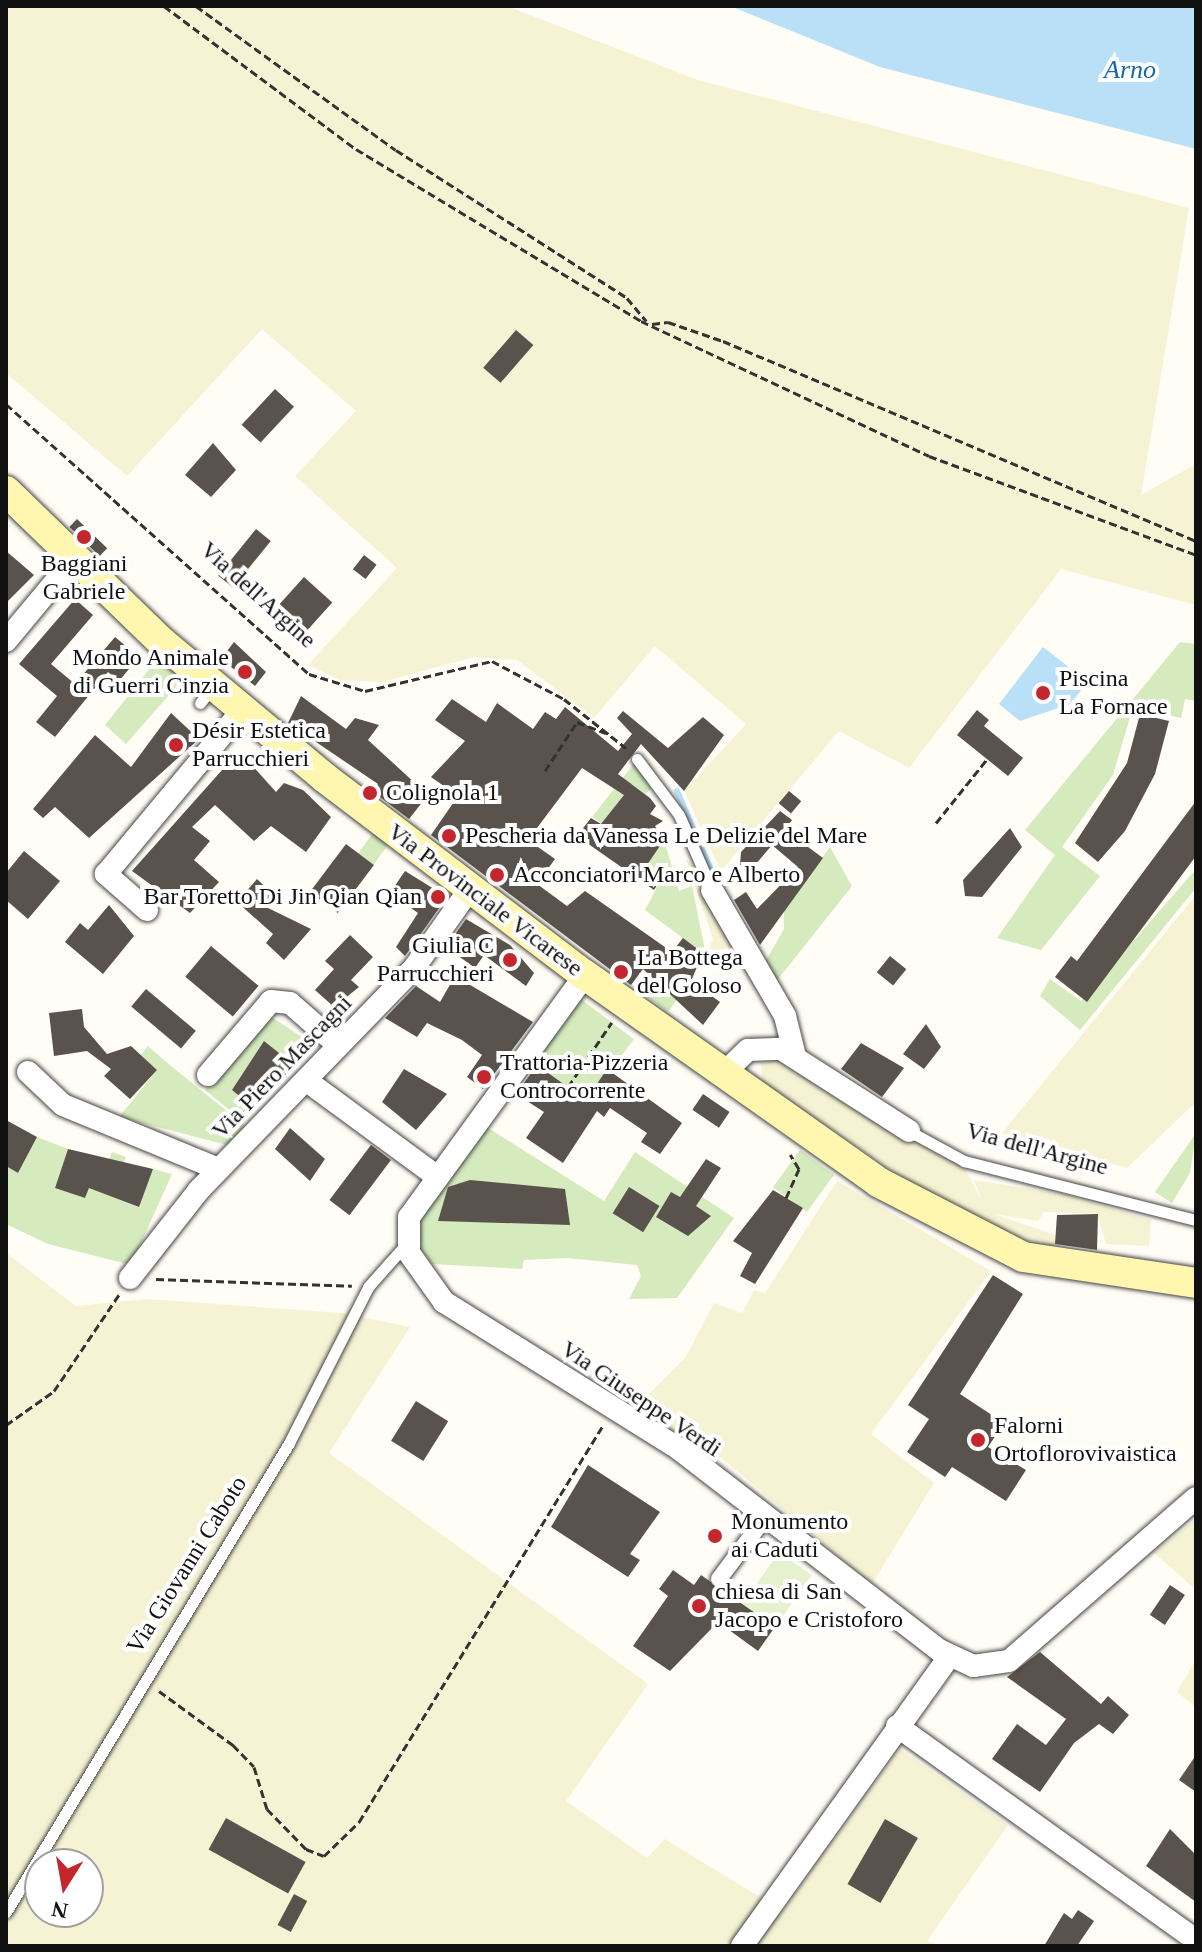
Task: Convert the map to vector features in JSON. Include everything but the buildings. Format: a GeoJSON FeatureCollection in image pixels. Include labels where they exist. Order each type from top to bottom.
{"type":"FeatureCollection","features":[{"type":"Feature","properties":{"kind":"main road","name":"Via Provinciale Vicarese"},"geometry":{"type":"LineString","coordinates":[[6,491],[207,695],[242,711],[469,890],[878,1182],[985,1242],[1054,1265],[1196,1283]]}},
{"type":"Feature","properties":{"kind":"street"},"geometry":{"type":"LineString","coordinates":[[6,641],[75,558]]}},
{"type":"Feature","properties":{"kind":"street"},"geometry":{"type":"LineString","coordinates":[[147,910],[106,874],[242,711]]}},
{"type":"Feature","properties":{"kind":"street","name":"Via Piero Mascagni"},"geometry":{"type":"LineString","coordinates":[[130,1278],[218,1169],[311,1084],[338,1045],[414,968],[469,890]]}},
{"type":"Feature","properties":{"kind":"street"},"geometry":{"type":"LineString","coordinates":[[712,890],[785,1016],[794,1053]]}},
{"type":"Feature","properties":{"kind":"street"},"geometry":{"type":"LineString","coordinates":[[406,1244],[409,1217],[435,1175],[585,975]]}},
{"type":"Feature","properties":{"kind":"street"},"geometry":{"type":"LineString","coordinates":[[208,1075],[271,1001],[290,1003],[338,1045]]}},
{"type":"Feature","properties":{"kind":"street","name":"Via dell'Argine"},"geometry":{"type":"LineString","coordinates":[[725,1072],[753,1048],[794,1053],[909,1131]]}},
{"type":"Feature","properties":{"kind":"street"},"geometry":{"type":"LineString","coordinates":[[28,1072],[43,1091],[98,1123],[218,1169]]}},
{"type":"Feature","properties":{"kind":"street"},"geometry":{"type":"LineString","coordinates":[[311,1084],[435,1175]]}},
{"type":"Feature","properties":{"kind":"street","name":"Via Giuseppe Verdi"},"geometry":{"type":"LineString","coordinates":[[406,1244],[426,1282],[452,1308],[679,1449],[764,1519],[949,1657],[979,1667],[1009,1661],[1196,1498]]}},
{"type":"Feature","properties":{"kind":"street"},"geometry":{"type":"LineString","coordinates":[[719,1579],[764,1519]]}},
{"type":"Feature","properties":{"kind":"street"},"geometry":{"type":"LineString","coordinates":[[742,1946],[949,1657]]}},
{"type":"Feature","properties":{"kind":"street"},"geometry":{"type":"LineString","coordinates":[[897,1726],[1188,1934]]}},
{"type":"Feature","properties":{"kind":"lane"},"geometry":{"type":"LineString","coordinates":[[637,759],[672,802],[712,890]]}},
{"type":"Feature","properties":{"kind":"lane","name":"Via dell'Argine"},"geometry":{"type":"LineString","coordinates":[[909,1131],[964,1161],[1196,1220]]}},
{"type":"Feature","properties":{"kind":"lane","name":"Via Giovanni Caboto"},"geometry":{"type":"LineString","coordinates":[[6,1912],[142,1679],[289,1443],[368,1287],[406,1244]]}},
{"type":"Feature","properties":{"kind":"path"},"geometry":{"type":"LineString","coordinates":[[164,6],[379,164],[649,324],[929,456],[1196,555]]}},
{"type":"Feature","properties":{"kind":"path"},"geometry":{"type":"LineString","coordinates":[[196,6],[384,142],[627,298],[649,324]]}},
{"type":"Feature","properties":{"kind":"path"},"geometry":{"type":"LineString","coordinates":[[649,324],[668,322],[723,341],[1196,541]]}},
{"type":"Feature","properties":{"kind":"path","name":"Via dell'Argine"},"geometry":{"type":"LineString","coordinates":[[6,404],[268,641],[331,686],[365,691],[492,661],[552,692],[637,759]]}},
{"type":"Feature","properties":{"kind":"path"},"geometry":{"type":"LineString","coordinates":[[545,771],[577,722],[607,733]]}},
{"type":"Feature","properties":{"kind":"path"},"geometry":{"type":"LineString","coordinates":[[936,823],[987,759]]}},
{"type":"Feature","properties":{"kind":"path"},"geometry":{"type":"LineString","coordinates":[[568,1087],[612,1022]]}},
{"type":"Feature","properties":{"kind":"path"},"geometry":{"type":"LineString","coordinates":[[786,1198],[799,1169],[790,1154]]}},
{"type":"Feature","properties":{"kind":"path"},"geometry":{"type":"LineString","coordinates":[[6,1425],[54,1391],[130,1278],[368,1287]]}},
{"type":"Feature","properties":{"kind":"path"},"geometry":{"type":"LineString","coordinates":[[142,1679],[233,1745],[254,1767],[267,1809],[306,1849],[324,1856],[359,1822],[614,1409]]}},
{"type":"Feature","properties":{"kind":"shaded area"},"geometry":{"type":"Polygon","coordinates":[[[6,6],[507,6],[698,80],[1189,208],[1141,495],[1196,464],[1196,605],[1061,569],[909,768],[839,731],[721,871],[684,791],[746,724],[655,646],[594,718],[517,660],[474,657],[383,682],[340,680],[308,665],[397,568],[295,476],[356,411],[262,329],[127,476],[6,373],[6,6]]]}},
{"type":"Feature","properties":{"kind":"shaded area"},"geometry":{"type":"Polygon","coordinates":[[[686,859],[698,869],[732,946],[706,955],[713,939],[686,859]]]}},
{"type":"Feature","properties":{"kind":"shaded area"},"geometry":{"type":"Polygon","coordinates":[[[1196,895],[1196,1102],[1127,1168],[1002,1133],[1196,895]]]}},
{"type":"Feature","properties":{"kind":"shaded area"},"geometry":{"type":"Polygon","coordinates":[[[776,1058],[963,1165],[982,1201],[974,1180],[1068,1195],[1151,1220],[1149,1246],[1106,1244],[1097,1214],[1044,1212],[1038,1221],[994,1214],[1056,1235],[1055,1247],[1014,1239],[943,1206],[762,1081],[761,1063],[776,1058]]]}},
{"type":"Feature","properties":{"kind":"shaded area"},"geometry":{"type":"Polygon","coordinates":[[[837,1181],[991,1271],[871,1434],[934,1483],[872,1584],[700,1440],[693,1453],[633,1410],[685,1358],[714,1303],[742,1313],[754,1290],[765,1293],[837,1181]]]}},
{"type":"Feature","properties":{"kind":"shaded area"},"geometry":{"type":"Polygon","coordinates":[[[6,1253],[76,1306],[146,1299],[342,1313],[410,1327],[329,1453],[648,1684],[566,1801],[647,1858],[665,1839],[783,1911],[900,1749],[1008,1825],[927,1941],[942,1946],[6,1946],[6,1253]]]}},
{"type":"Feature","properties":{"kind":"shaded area"},"geometry":{"type":"Polygon","coordinates":[[[1196,1520],[1196,1590],[1153,1552],[1196,1520]]]}},
{"type":"Feature","properties":{"kind":"shaded area"},"geometry":{"type":"Polygon","coordinates":[[[1196,1659],[1196,1707],[1177,1692],[1196,1659]]]}},
{"type":"Feature","properties":{"kind":"green space"},"geometry":{"type":"Polygon","coordinates":[[[1180,642],[1196,644],[1196,701],[1185,699],[1181,718],[1133,707],[1113,775],[1062,847],[1100,876],[1041,950],[997,938],[1055,855],[1025,830],[1180,642]]]}},
{"type":"Feature","properties":{"kind":"green space"},"geometry":{"type":"Polygon","coordinates":[[[159,657],[184,678],[126,744],[105,725],[159,657]]]}},
{"type":"Feature","properties":{"kind":"green space"},"geometry":{"type":"Polygon","coordinates":[[[636,761],[652,788],[645,794],[632,784],[613,809],[614,832],[592,817],[636,761]]]}},
{"type":"Feature","properties":{"kind":"green space"},"geometry":{"type":"Polygon","coordinates":[[[373,833],[388,844],[374,864],[358,853],[373,833]]]}},
{"type":"Feature","properties":{"kind":"green space"},"geometry":{"type":"Polygon","coordinates":[[[664,840],[679,891],[692,886],[706,955],[645,910],[663,876],[647,865],[664,840]]]}},
{"type":"Feature","properties":{"kind":"green space"},"geometry":{"type":"Polygon","coordinates":[[[830,847],[852,886],[771,988],[761,969],[784,929],[784,908],[830,847]]]}},
{"type":"Feature","properties":{"kind":"green space"},"geometry":{"type":"Polygon","coordinates":[[[1196,869],[1196,888],[1080,1030],[1040,996],[1050,979],[1081,1001],[1196,869]]]}},
{"type":"Feature","properties":{"kind":"green space"},"geometry":{"type":"Polygon","coordinates":[[[658,980],[684,990],[668,1012],[642,993],[658,980]]]}},
{"type":"Feature","properties":{"kind":"green space"},"geometry":{"type":"Polygon","coordinates":[[[578,997],[634,1039],[586,1102],[530,1060],[578,997]]]}},
{"type":"Feature","properties":{"kind":"green space"},"geometry":{"type":"Polygon","coordinates":[[[270,1016],[308,1041],[287,1059],[264,1042],[232,1090],[248,1103],[237,1116],[205,1090],[270,1016]]]}},
{"type":"Feature","properties":{"kind":"green space"},"geometry":{"type":"Polygon","coordinates":[[[148,1046],[249,1129],[227,1145],[119,1117],[157,1070],[141,1055],[148,1046]]]}},
{"type":"Feature","properties":{"kind":"green space"},"geometry":{"type":"Polygon","coordinates":[[[480,1123],[604,1201],[635,1152],[734,1218],[677,1298],[629,1299],[641,1276],[637,1265],[567,1258],[524,1260],[522,1269],[432,1264],[417,1244],[419,1221],[480,1123]]]}},
{"type":"Feature","properties":{"kind":"green space"},"geometry":{"type":"Polygon","coordinates":[[[1196,1133],[1190,1173],[1172,1203],[1155,1192],[1196,1133]]]}},
{"type":"Feature","properties":{"kind":"green space"},"geometry":{"type":"Polygon","coordinates":[[[37,1137],[68,1149],[55,1188],[85,1198],[99,1160],[108,1162],[112,1152],[126,1157],[109,1195],[138,1207],[153,1169],[172,1174],[131,1265],[48,1244],[6,1224],[6,1166],[18,1173],[37,1137]]]}},
{"type":"Feature","properties":{"kind":"green space"},"geometry":{"type":"Polygon","coordinates":[[[800,1150],[834,1175],[807,1212],[773,1187],[800,1150]]]}},
{"type":"Feature","properties":{"kind":"green space"},"geometry":{"type":"Polygon","coordinates":[[[779,1552],[812,1575],[775,1627],[742,1604],[779,1552]]]}},
{"type":"Feature","properties":{"kind":"water","name":"Arno"},"geometry":{"type":"Polygon","coordinates":[[[730,6],[1196,6],[1196,149],[880,67],[730,6]]]}},
{"type":"Feature","properties":{"kind":"water","name":"Piscina La Fornace"},"geometry":{"type":"Polygon","coordinates":[[[1043,647],[1088,682],[1070,704],[1020,721],[999,704],[1043,647]]]}},
{"type":"Feature","properties":{"kind":"waterway"},"geometry":{"type":"LineString","coordinates":[[677,791],[717,884]]}},
{"type":"Feature","properties":{"kind":"place","name":"Baggiani Gabriele"},"geometry":{"type":"Point","coordinates":[84,537]}},
{"type":"Feature","properties":{"kind":"place","name":"Mondo Animale di Guerri Cinzia"},"geometry":{"type":"Point","coordinates":[245,672]}},
{"type":"Feature","properties":{"kind":"place","name":"Piscina La Fornace"},"geometry":{"type":"Point","coordinates":[1043,693]}},
{"type":"Feature","properties":{"kind":"place","name":"Désir Estetica Parrucchieri"},"geometry":{"type":"Point","coordinates":[176,745]}},
{"type":"Feature","properties":{"kind":"place","name":"Colignola 1"},"geometry":{"type":"Point","coordinates":[370,793]}},
{"type":"Feature","properties":{"kind":"place","name":"Pescheria da Vanessa Le Delizie del Mare"},"geometry":{"type":"Point","coordinates":[449,836]}},
{"type":"Feature","properties":{"kind":"place","name":"Acconciatori Marco e Alberto"},"geometry":{"type":"Point","coordinates":[497,875]}},
{"type":"Feature","properties":{"kind":"place","name":"Bar Toretto Di Jin Qian Qian"},"geometry":{"type":"Point","coordinates":[438,897]}},
{"type":"Feature","properties":{"kind":"place","name":"Giulia C Parrucchieri"},"geometry":{"type":"Point","coordinates":[510,960]}},
{"type":"Feature","properties":{"kind":"place","name":"La Bottega del Goloso"},"geometry":{"type":"Point","coordinates":[621,972]}},
{"type":"Feature","properties":{"kind":"place","name":"Trattoria-Pizzeria Controcorrente"},"geometry":{"type":"Point","coordinates":[484,1077]}},
{"type":"Feature","properties":{"kind":"place","name":"Falorni Ortoflorovivaistica"},"geometry":{"type":"Point","coordinates":[978,1440]}},
{"type":"Feature","properties":{"kind":"place","name":"Monumento ai Caduti"},"geometry":{"type":"Point","coordinates":[715,1536]}},
{"type":"Feature","properties":{"kind":"place","name":"chiesa di San Jacopo e Cristoforo"},"geometry":{"type":"Point","coordinates":[699,1606]}}]}
